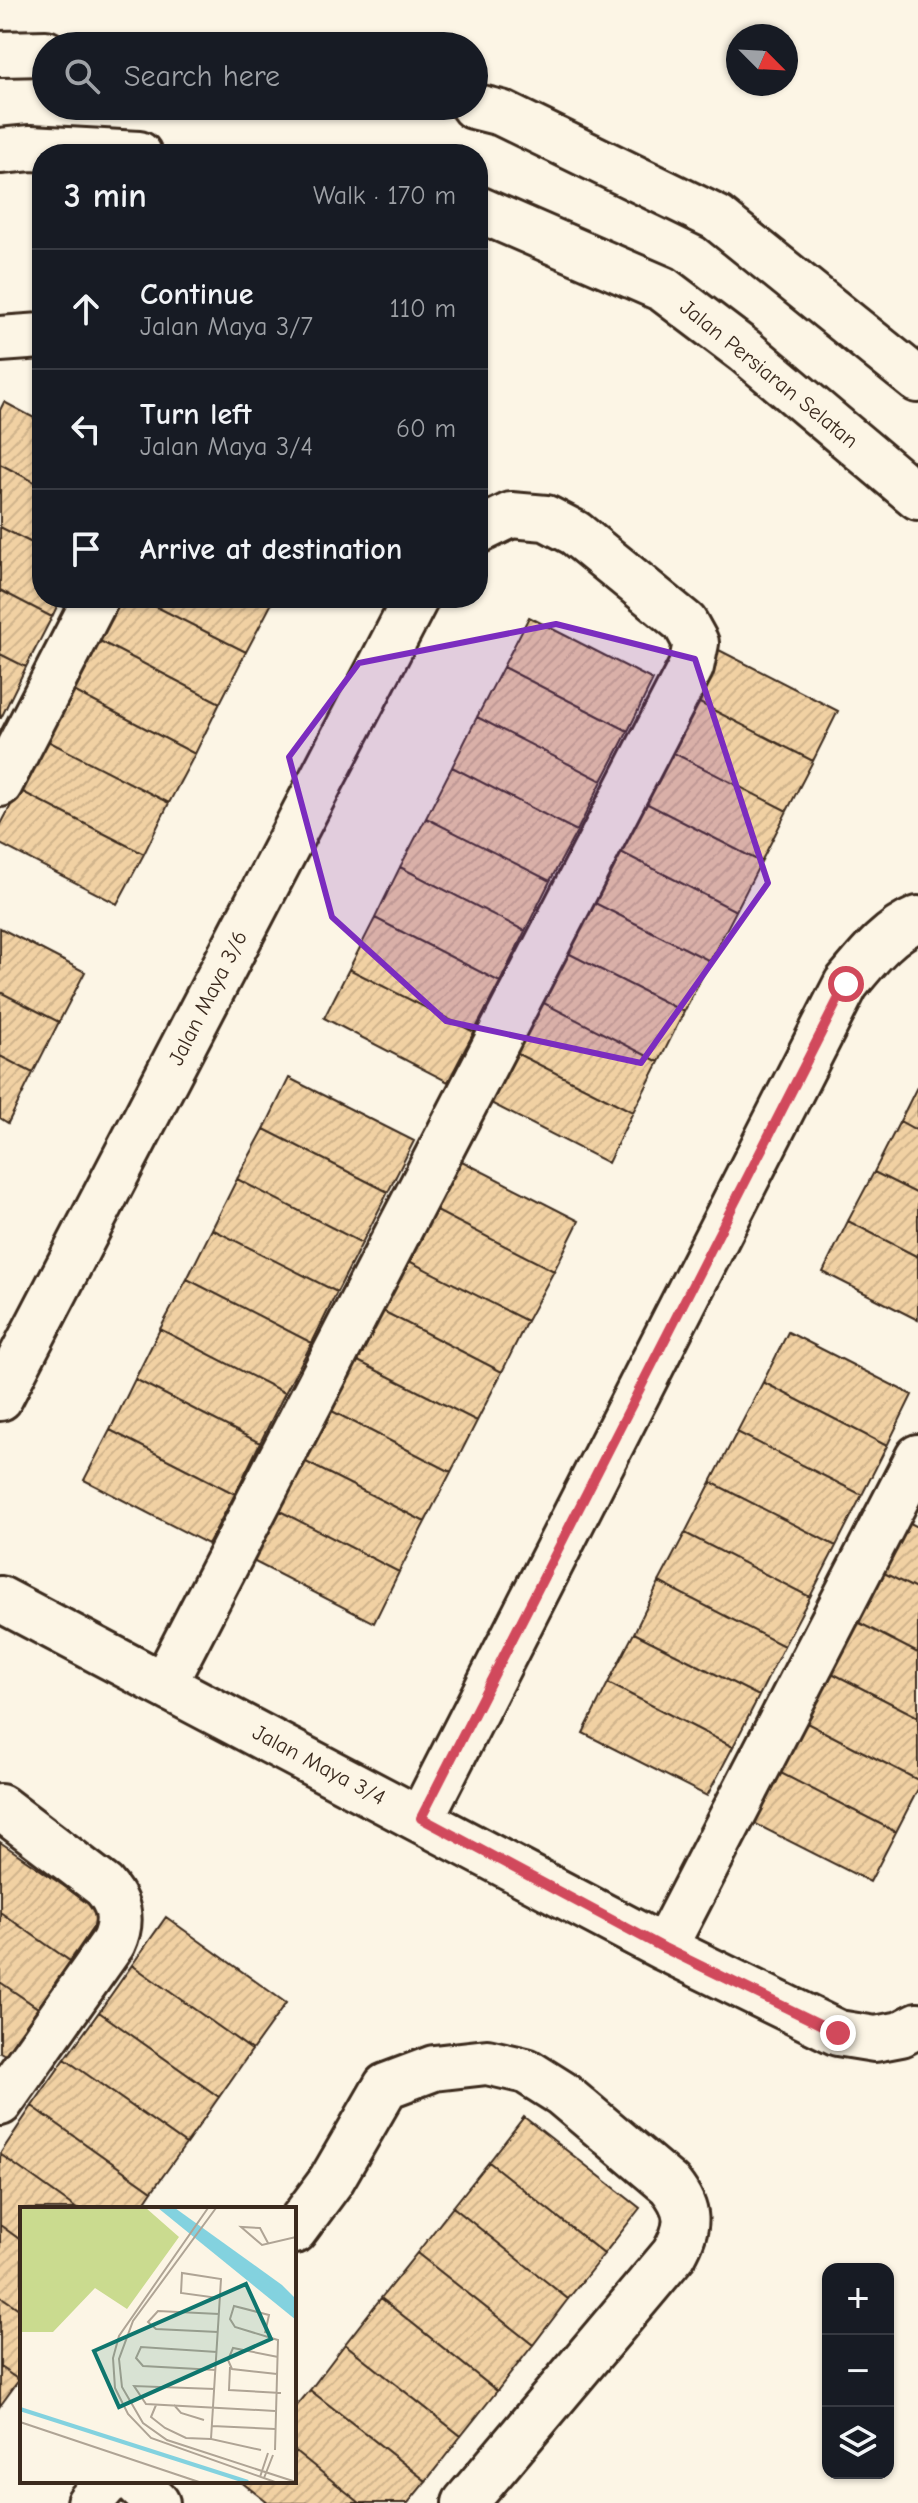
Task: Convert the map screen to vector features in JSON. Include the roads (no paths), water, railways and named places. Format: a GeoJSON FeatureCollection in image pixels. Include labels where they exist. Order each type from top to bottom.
{"type":"FeatureCollection","features":[{"type":"Feature","properties":{"kind":"street"},"geometry":{"type":"LineString","coordinates":[[0,54],[32,53]]}},
{"type":"Feature","properties":{"kind":"street"},"geometry":{"type":"LineString","coordinates":[[488,110],[501,113],[717,218],[918,380]]}},
{"type":"Feature","properties":{"kind":"street"},"geometry":{"type":"LineString","coordinates":[[0,151],[32,148]]}},
{"type":"Feature","properties":{"kind":"street","name":"Jalan Persiaran Selatan"},"geometry":{"type":"LineString","coordinates":[[488,213],[663,289],[745,351],[918,497]]}},
{"type":"Feature","properties":{"kind":"street"},"geometry":{"type":"LineString","coordinates":[[0,339],[32,337]]}},
{"type":"Feature","properties":{"kind":"street"},"geometry":{"type":"LineString","coordinates":[[164,1684],[691,667],[696,643],[685,623],[575,533],[546,518],[494,523]]}},
{"type":"Feature","properties":{"kind":"street"},"geometry":{"type":"LineString","coordinates":[[0,784],[91,608]]}},
{"type":"Feature","properties":{"kind":"street","name":"Jalan Maya 3/6"},"geometry":{"type":"LineString","coordinates":[[0,1398],[411,608]]}},
{"type":"Feature","properties":{"kind":"street"},"geometry":{"type":"LineString","coordinates":[[421,1818],[846,984],[878,946],[902,925],[918,919]]}},
{"type":"Feature","properties":{"kind":"street"},"geometry":{"type":"LineString","coordinates":[[664,1948],[918,1457]]}},
{"type":"Feature","properties":{"kind":"street","name":"Jalan Maya 3/4"},"geometry":{"type":"LineString","coordinates":[[0,1599],[664,1948],[838,2033],[875,2039],[912,2035]]}},
{"type":"Feature","properties":{"kind":"street"},"geometry":{"type":"LineString","coordinates":[[0,1807],[104,1886],[114,1897],[120,1921],[113,1943],[0,2103]]}},
{"type":"Feature","properties":{"kind":"street"},"geometry":{"type":"LineString","coordinates":[[296,2228],[331,2181],[386,2086],[434,2068],[487,2062],[526,2071],[561,2093],[670,2185],[681,2199],[686,2218],[684,2237],[674,2254],[465,2503]]}},
{"type":"Feature","properties":{"kind":"street"},"geometry":{"type":"LineString","coordinates":[[89,2503],[106,2483]]}},
{"type":"Feature","properties":{"kind":"street"},"geometry":{"type":"LineString","coordinates":[[136,2483],[157,2503]]}}]}
